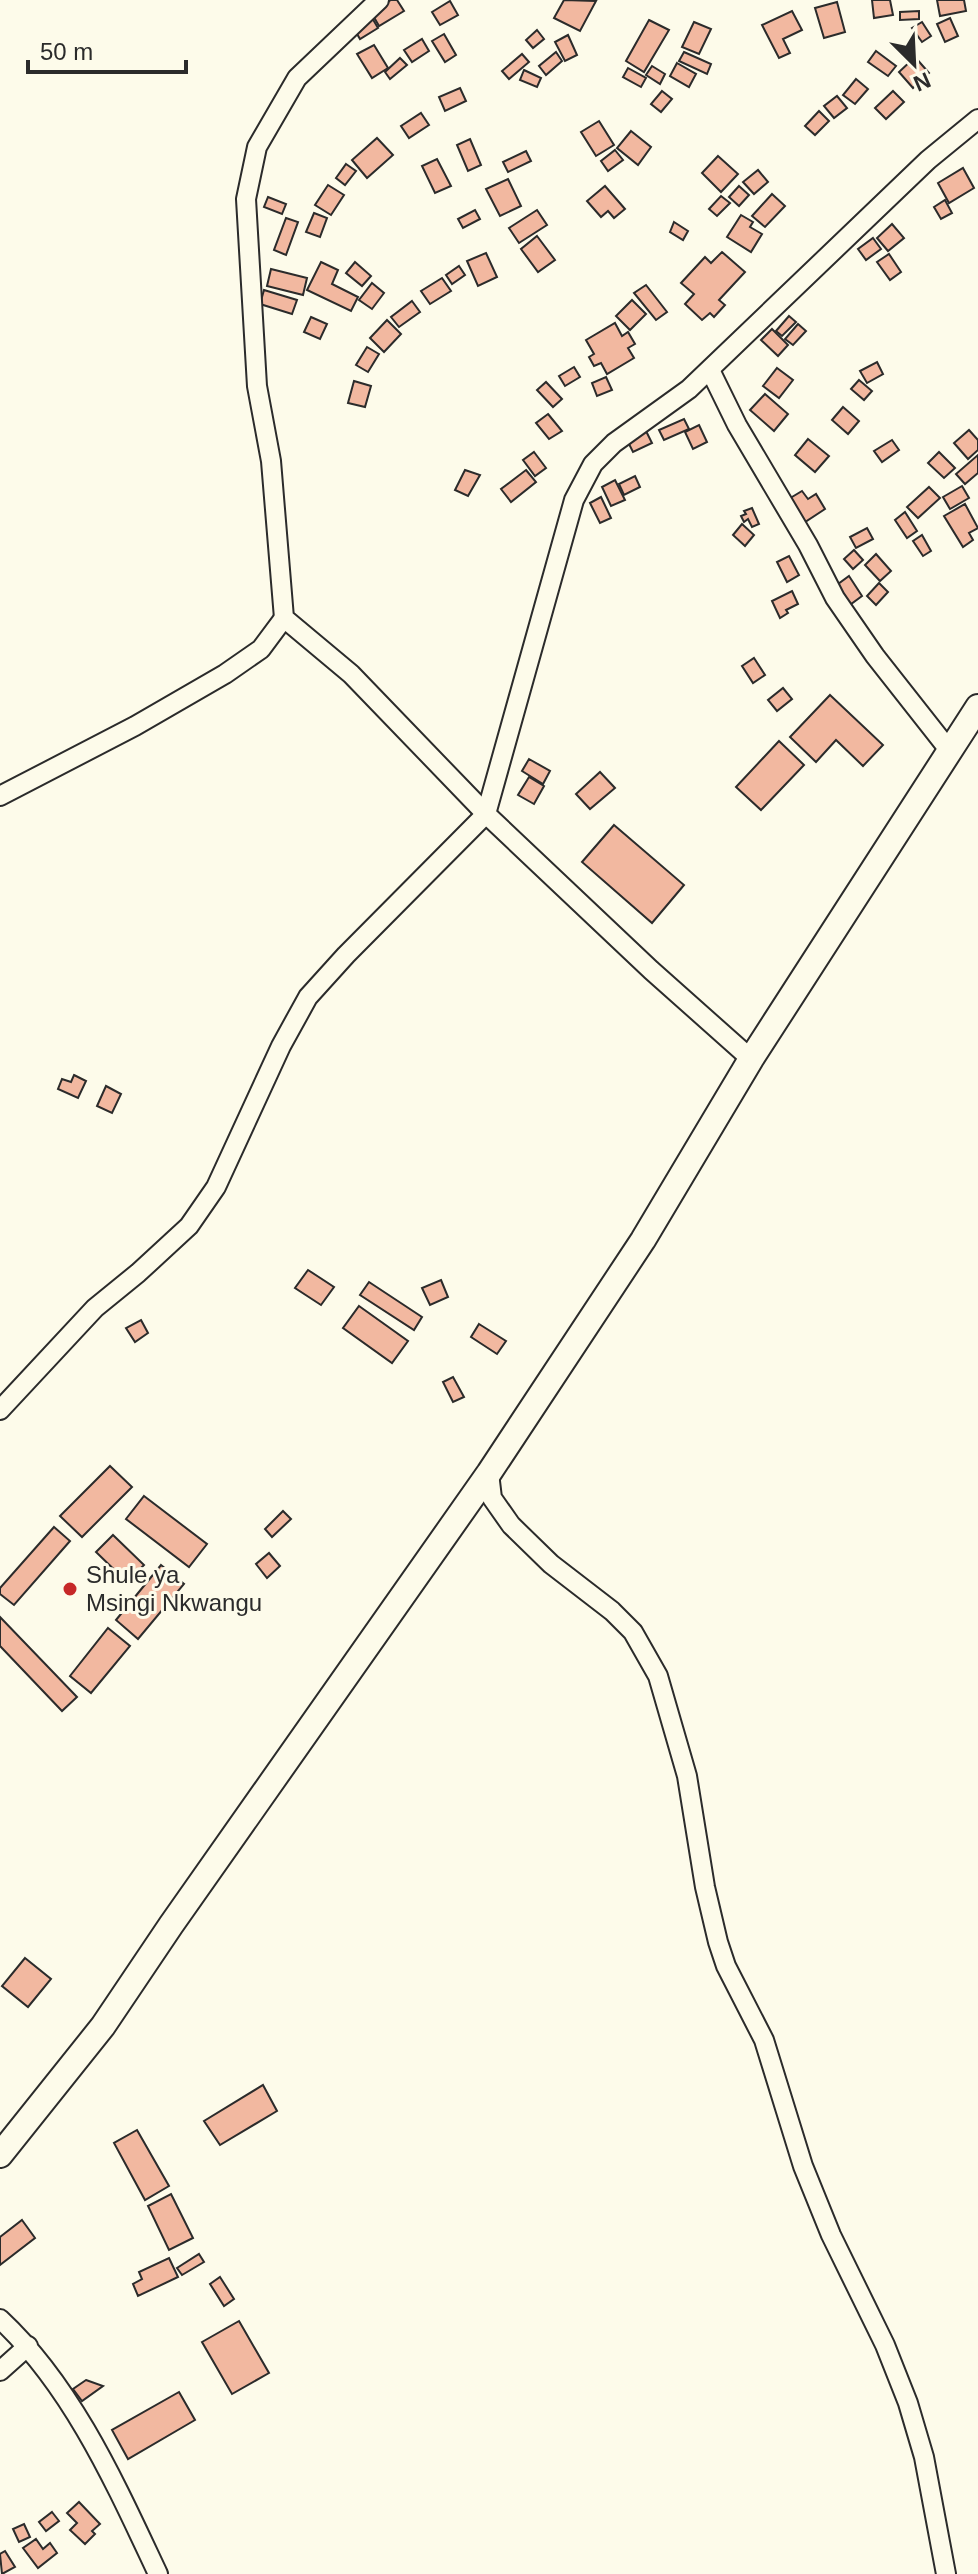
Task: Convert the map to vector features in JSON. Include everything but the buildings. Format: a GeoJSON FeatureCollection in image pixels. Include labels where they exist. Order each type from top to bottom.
{"type":"FeatureCollection","features":[{"type":"Feature","properties":{"kind":"street"},"geometry":{"type":"LineString","coordinates":[[0,796],[135,726],[225,674],[261,649],[284,618],[271,461],[257,386],[246,199],[257,147],[297,78],[379,0]]}},
{"type":"Feature","properties":{"kind":"street"},"geometry":{"type":"LineString","coordinates":[[0,1410],[95,1308],[189,1226],[216,1187],[281,1046],[308,997],[486,814],[574,500],[593,464],[614,443],[689,389],[928,160],[978,119]]}},
{"type":"Feature","properties":{"kind":"street"},"geometry":{"type":"LineString","coordinates":[[710,370],[737,425],[808,545],[835,598],[875,656],[949,750]]}},
{"type":"Feature","properties":{"kind":"street"},"geometry":{"type":"LineString","coordinates":[[284,618],[351,674],[486,814],[651,970],[751,1059]]}},
{"type":"Feature","properties":{"kind":"street"},"geometry":{"type":"LineString","coordinates":[[0,2155],[103,2026],[489,1473],[643,1240],[751,1059],[978,707]]}},
{"type":"Feature","properties":{"kind":"street"},"geometry":{"type":"LineString","coordinates":[[489,1473],[492,1498],[511,1525],[551,1564],[612,1611],[633,1632],[658,1676],[687,1776],[705,1887],[718,1942],[726,1966],[764,2040],[803,2166],[831,2235],[885,2345],[908,2403],[927,2468],[946,2574]]}},
{"type":"Feature","properties":{"kind":"street"},"geometry":{"type":"LineString","coordinates":[[0,2319],[28,2346],[77,2415],[158,2574]]}},
{"type":"Feature","properties":{"kind":"street"},"geometry":{"type":"LineString","coordinates":[[0,2371],[28,2346]]}},
{"type":"Feature","properties":{"kind":"place","name":"Shule ya Msingi Nkwangu"},"geometry":{"type":"Point","coordinates":[70,1589]}}]}
